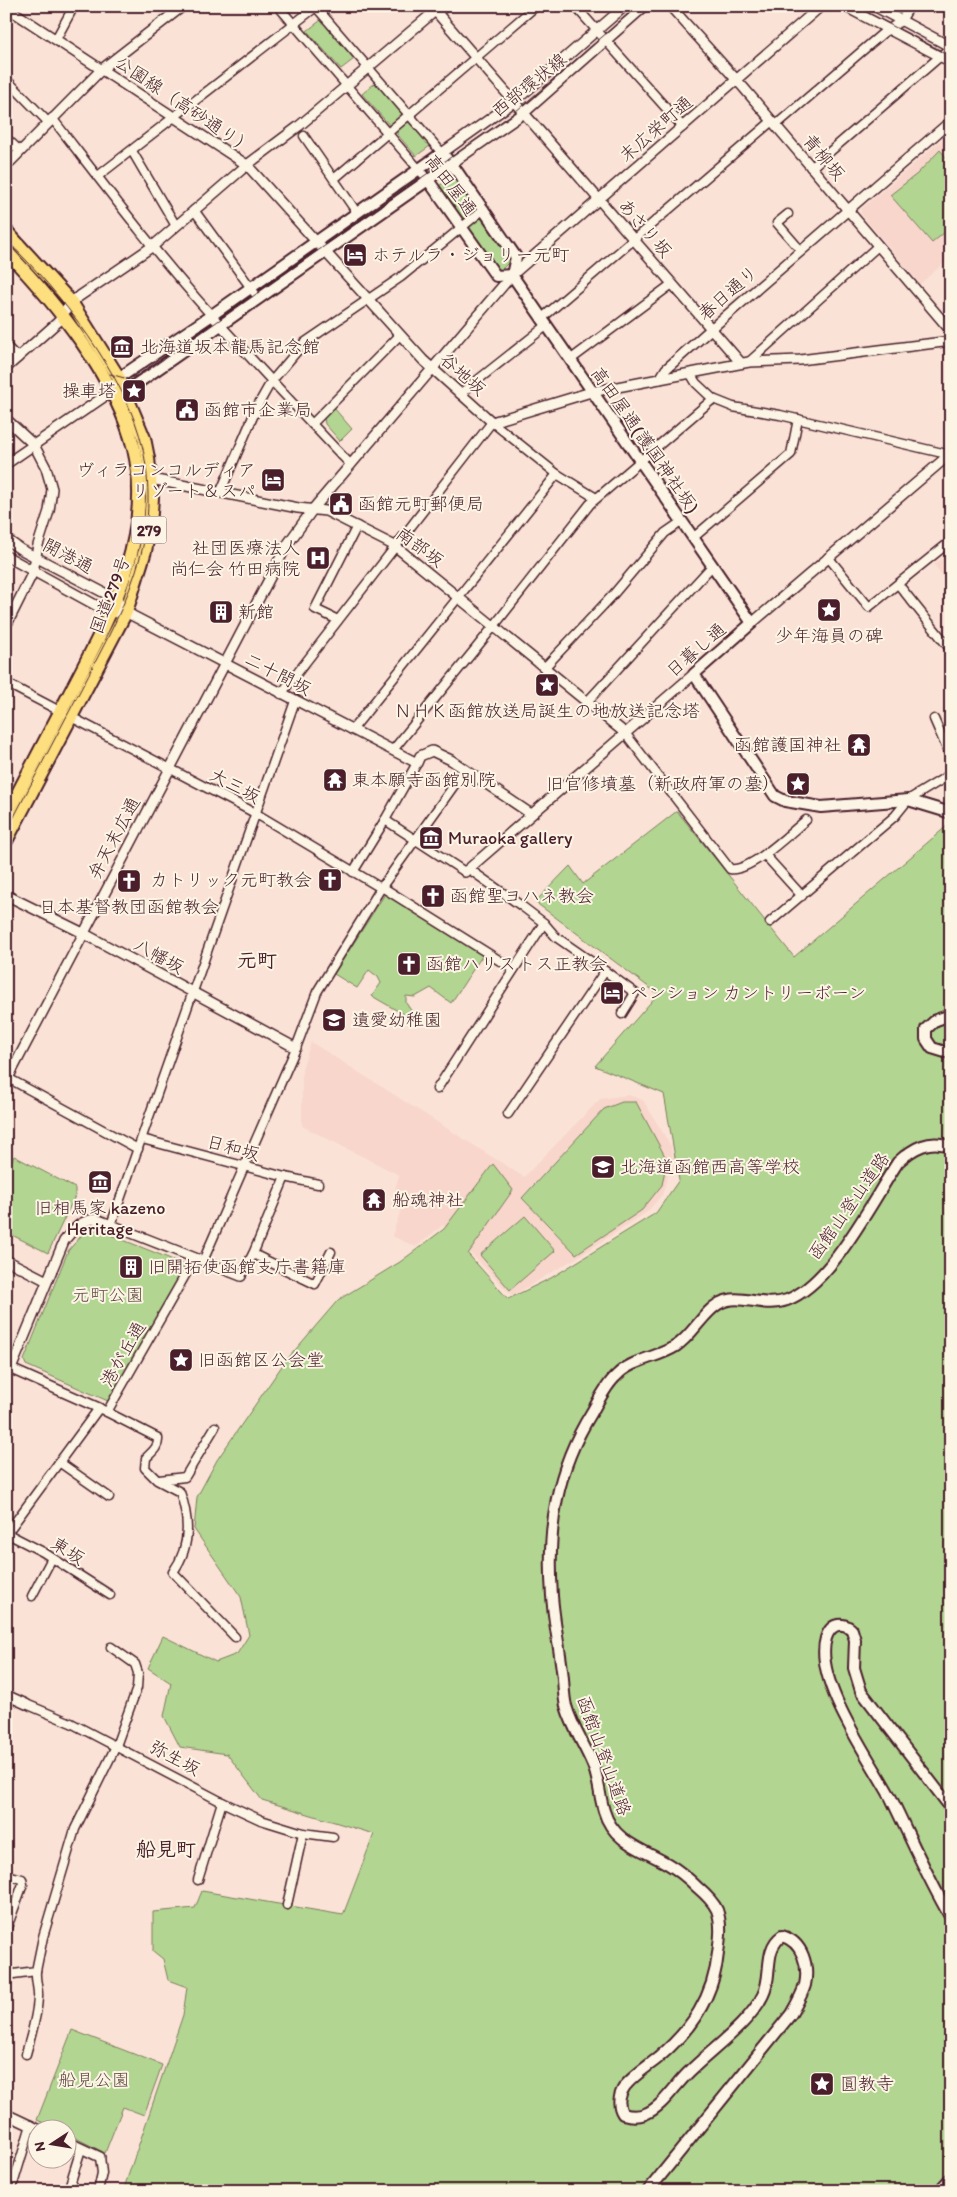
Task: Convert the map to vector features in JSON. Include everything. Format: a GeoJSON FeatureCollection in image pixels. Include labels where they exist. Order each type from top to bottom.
{"type":"FeatureCollection","features":[{"type":"Feature","properties":{"kind":"highway","name":"国道279号"},"geometry":{"type":"LineString","coordinates":[[6,232],[71,302],[126,391],[144,438],[150,479],[151,510],[147,542],[126,612],[6,816]]}},
{"type":"Feature","properties":{"kind":"highway","name":"国道279号"},"geometry":{"type":"LineString","coordinates":[[6,251],[63,315],[111,392],[134,449],[139,497],[133,548],[116,599],[66,714],[6,841]]}},
{"type":"Feature","properties":{"kind":"main road","name":"高田屋通"},"geometry":{"type":"LineString","coordinates":[[428,180],[496,276],[512,275],[516,257],[484,209],[442,153]]}},
{"type":"Feature","properties":{"kind":"main road"},"geometry":{"type":"LineString","coordinates":[[111,392],[119,378],[212,316],[442,153]]}},
{"type":"Feature","properties":{"kind":"main road"},"geometry":{"type":"LineString","coordinates":[[111,392],[126,391],[428,180]]}},
{"type":"Feature","properties":{"kind":"main road","name":"高田屋通(護国神社坂)"},"geometry":{"type":"LineString","coordinates":[[512,275],[752,623]]}},
{"type":"Feature","properties":{"kind":"main road","name":"日暮し通"},"geometry":{"type":"LineString","coordinates":[[694,674],[752,623]]}},
{"type":"Feature","properties":{"kind":"main road"},"geometry":{"type":"LineString","coordinates":[[694,674],[775,796],[785,801],[822,807],[908,800],[951,813]]}},
{"type":"Feature","properties":{"kind":"main road"},"geometry":{"type":"LineString","coordinates":[[951,1015],[936,1020],[926,1029],[926,1039],[932,1048],[944,1052],[951,1051]]}},
{"type":"Feature","properties":{"kind":"main road","name":"函館山登山道路"},"geometry":{"type":"LineString","coordinates":[[648,2191],[792,2014],[804,1987],[806,1973],[804,1956],[793,1940],[782,1936],[776,1941],[771,1950],[767,1987],[753,2011],[687,2073],[657,2106],[646,2114],[633,2116],[623,2114],[618,2108],[618,2102],[624,2087],[662,2054],[700,2014],[710,1992],[718,1961],[719,1922],[716,1909],[706,1894],[669,1865],[623,1841],[610,1826],[604,1812],[594,1765],[571,1721],[566,1703],[552,1594],[553,1524],[561,1476],[572,1448],[587,1419],[614,1376],[633,1363],[661,1354],[678,1345],[691,1334],[718,1303],[731,1299],[747,1299],[757,1304],[774,1303],[788,1300],[801,1292],[814,1282],[838,1254],[898,1162],[911,1150],[926,1144],[942,1143],[951,1147]]}},
{"type":"Feature","properties":{"kind":"main road"},"geometry":{"type":"LineString","coordinates":[[951,1808],[861,1692],[854,1668],[855,1640],[852,1630],[843,1625],[834,1627],[827,1634],[824,1653],[832,1687],[844,1717],[890,1797],[929,1880],[951,1918]]}},
{"type":"Feature","properties":{"kind":"main road"},"geometry":{"type":"LineString","coordinates":[[939,2191],[951,2178]]}},
{"type":"Feature","properties":{"kind":"street"},"geometry":{"type":"LineString","coordinates":[[56,39],[74,6]]}},
{"type":"Feature","properties":{"kind":"street"},"geometry":{"type":"LineString","coordinates":[[6,166],[102,70],[183,6]]}},
{"type":"Feature","properties":{"kind":"street","name":"高田屋通"},"geometry":{"type":"LineString","coordinates":[[278,6],[428,180]]}},
{"type":"Feature","properties":{"kind":"street"},"geometry":{"type":"LineString","coordinates":[[98,176],[316,6]]}},
{"type":"Feature","properties":{"kind":"street","name":"高田屋通"},"geometry":{"type":"LineString","coordinates":[[316,6],[442,153]]}},
{"type":"Feature","properties":{"kind":"street"},"geometry":{"type":"LineString","coordinates":[[6,368],[63,315],[71,302],[153,246],[248,165],[299,126],[434,8],[448,6]]}},
{"type":"Feature","properties":{"kind":"street"},"geometry":{"type":"LineString","coordinates":[[334,179],[536,6]]}},
{"type":"Feature","properties":{"kind":"street"},"geometry":{"type":"LineString","coordinates":[[575,6],[683,127]]}},
{"type":"Feature","properties":{"kind":"street","name":"西部環状線"},"geometry":{"type":"LineString","coordinates":[[442,153],[515,101],[625,6]]}},
{"type":"Feature","properties":{"kind":"street","name":"西部環状線"},"geometry":{"type":"LineString","coordinates":[[428,180],[524,112],[645,6]]}},
{"type":"Feature","properties":{"kind":"street","name":"青柳坂"},"geometry":{"type":"LineString","coordinates":[[670,6],[737,80],[951,331]]}},
{"type":"Feature","properties":{"kind":"street","name":"末広栄町通"},"geometry":{"type":"LineString","coordinates":[[352,465],[512,275],[821,6]]}},
{"type":"Feature","properties":{"kind":"street"},"geometry":{"type":"LineString","coordinates":[[844,6],[951,62]]}},
{"type":"Feature","properties":{"kind":"street"},"geometry":{"type":"LineString","coordinates":[[811,168],[951,47],[874,6]]}},
{"type":"Feature","properties":{"kind":"street"},"geometry":{"type":"LineString","coordinates":[[460,394],[544,322],[634,240],[888,29],[901,21],[910,6]]}},
{"type":"Feature","properties":{"kind":"street","name":"公園線（高砂通り）"},"geometry":{"type":"LineString","coordinates":[[6,7],[248,165],[326,252]]}},
{"type":"Feature","properties":{"kind":"street","name":"あさり坂"},"geometry":{"type":"LineString","coordinates":[[434,8],[672,284],[745,363]]}},
{"type":"Feature","properties":{"kind":"street"},"geometry":{"type":"LineString","coordinates":[[6,79],[50,120],[212,316],[271,382],[352,465]]}},
{"type":"Feature","properties":{"kind":"street","name":"春日通り"},"geometry":{"type":"LineString","coordinates":[[660,378],[666,369],[712,328],[951,121]]}},
{"type":"Feature","properties":{"kind":"street"},"geometry":{"type":"LineString","coordinates":[[304,136],[353,207]]}},
{"type":"Feature","properties":{"kind":"street"},"geometry":{"type":"LineString","coordinates":[[6,138],[20,151]]}},
{"type":"Feature","properties":{"kind":"street"},"geometry":{"type":"LineString","coordinates":[[132,151],[176,226]]}},
{"type":"Feature","properties":{"kind":"street"},"geometry":{"type":"LineString","coordinates":[[220,493],[258,405],[271,382],[304,343],[401,277],[484,209]]}},
{"type":"Feature","properties":{"kind":"street"},"geometry":{"type":"LineString","coordinates":[[194,210],[259,299]]}},
{"type":"Feature","properties":{"kind":"street"},"geometry":{"type":"LineString","coordinates":[[788,214],[777,223],[796,246]]}},
{"type":"Feature","properties":{"kind":"street"},"geometry":{"type":"LineString","coordinates":[[745,363],[878,246]]}},
{"type":"Feature","properties":{"kind":"street","name":"谷地坂"},"geometry":{"type":"LineString","coordinates":[[326,252],[400,335],[460,394],[557,474],[596,498]]}},
{"type":"Feature","properties":{"kind":"street"},"geometry":{"type":"LineString","coordinates":[[570,360],[672,284]]}},
{"type":"Feature","properties":{"kind":"street"},"geometry":{"type":"LineString","coordinates":[[312,424],[400,335]]}},
{"type":"Feature","properties":{"kind":"street"},"geometry":{"type":"LineString","coordinates":[[281,694],[492,422],[591,392],[690,372],[745,363],[800,360],[951,340]]}},
{"type":"Feature","properties":{"kind":"street"},"geometry":{"type":"LineString","coordinates":[[6,346],[18,358]]}},
{"type":"Feature","properties":{"kind":"street"},"geometry":{"type":"LineString","coordinates":[[690,372],[696,383],[713,399],[743,410],[755,410],[950,455]]}},
{"type":"Feature","properties":{"kind":"street"},"geometry":{"type":"LineString","coordinates":[[6,464],[111,392]]}},
{"type":"Feature","properties":{"kind":"street"},"geometry":{"type":"LineString","coordinates":[[392,750],[494,626],[590,504],[713,399]]}},
{"type":"Feature","properties":{"kind":"street"},"geometry":{"type":"LineString","coordinates":[[6,419],[34,446],[46,468],[52,489],[51,502],[33,572],[6,626]]}},
{"type":"Feature","properties":{"kind":"street"},"geometry":{"type":"LineString","coordinates":[[693,538],[791,454],[798,420]]}},
{"type":"Feature","properties":{"kind":"street","name":"日暮し通"},"geometry":{"type":"LineString","coordinates":[[752,623],[950,455]]}},
{"type":"Feature","properties":{"kind":"street","name":"弁天末広通"},"geometry":{"type":"LineString","coordinates":[[7,1079],[287,545],[313,509],[352,465]]}},
{"type":"Feature","properties":{"kind":"street"},"geometry":{"type":"LineString","coordinates":[[352,730],[557,474]]}},
{"type":"Feature","properties":{"kind":"street","name":"南部坂"},"geometry":{"type":"LineString","coordinates":[[150,479],[220,493],[326,510],[395,546],[625,733]]}},
{"type":"Feature","properties":{"kind":"street"},"geometry":{"type":"LineString","coordinates":[[546,667],[612,596],[665,533],[681,522]]}},
{"type":"Feature","properties":{"kind":"street"},"geometry":{"type":"LineString","coordinates":[[338,620],[316,608],[357,526]]}},
{"type":"Feature","properties":{"kind":"street","name":"開港通"},"geometry":{"type":"LineString","coordinates":[[6,539],[36,558],[116,599],[126,612]]}},
{"type":"Feature","properties":{"kind":"street"},"geometry":{"type":"LineString","coordinates":[[828,557],[869,607],[951,541]]}},
{"type":"Feature","properties":{"kind":"street","name":"開港通"},"geometry":{"type":"LineString","coordinates":[[6,556],[110,612],[126,612]]}},
{"type":"Feature","properties":{"kind":"street"},"geometry":{"type":"LineString","coordinates":[[587,702],[712,566]]}},
{"type":"Feature","properties":{"kind":"street"},"geometry":{"type":"LineString","coordinates":[[898,584],[950,650]]}},
{"type":"Feature","properties":{"kind":"street","name":"二十間坂"},"geometry":{"type":"LineString","coordinates":[[126,612],[416,763]]}},
{"type":"Feature","properties":{"kind":"street","name":"日暮し通"},"geometry":{"type":"LineString","coordinates":[[467,870],[694,674]]}},
{"type":"Feature","properties":{"kind":"street","name":"大三坂"},"geometry":{"type":"LineString","coordinates":[[6,683],[255,813],[513,969]]}},
{"type":"Feature","properties":{"kind":"street"},"geometry":{"type":"LineString","coordinates":[[111,1225],[295,701]]}},
{"type":"Feature","properties":{"kind":"street"},"geometry":{"type":"LineString","coordinates":[[934,719],[951,758]]}},
{"type":"Feature","properties":{"kind":"street"},"geometry":{"type":"LineString","coordinates":[[625,733],[730,869],[736,870],[766,855],[806,820]]}},
{"type":"Feature","properties":{"kind":"street"},"geometry":{"type":"LineString","coordinates":[[353,872],[385,820],[420,756],[432,751],[451,760],[531,814]]}},
{"type":"Feature","properties":{"kind":"street","name":"港が丘通"},"geometry":{"type":"LineString","coordinates":[[7,1536],[59,1462],[103,1410],[199,1260],[244,1166],[296,1048],[317,992],[381,888],[465,770]]}},
{"type":"Feature","properties":{"kind":"street"},"geometry":{"type":"LineString","coordinates":[[770,922],[895,816],[908,800],[951,774]]}},
{"type":"Feature","properties":{"kind":"street"},"geometry":{"type":"LineString","coordinates":[[385,820],[467,870],[544,923],[556,937],[635,993],[622,1014]]}},
{"type":"Feature","properties":{"kind":"street"},"geometry":{"type":"LineString","coordinates":[[766,855],[802,896]]}},
{"type":"Feature","properties":{"kind":"street","name":"八幡坂"},"geometry":{"type":"LineString","coordinates":[[6,895],[83,933],[296,1048]]}},
{"type":"Feature","properties":{"kind":"street"},"geometry":{"type":"LineString","coordinates":[[437,1089],[544,923]]}},
{"type":"Feature","properties":{"kind":"street"},"geometry":{"type":"LineString","coordinates":[[508,1114],[605,972]]}},
{"type":"Feature","properties":{"kind":"street"},"geometry":{"type":"LineString","coordinates":[[7,1079],[138,1148]]}},
{"type":"Feature","properties":{"kind":"street","name":"日和坂"},"geometry":{"type":"LineString","coordinates":[[142,1139],[285,1178],[318,1184]]}},
{"type":"Feature","properties":{"kind":"street"},"geometry":{"type":"LineString","coordinates":[[235,1637],[173,1572],[179,1563],[186,1544],[187,1511],[180,1492],[157,1480],[145,1468],[146,1458],[155,1449],[158,1438],[103,1410],[8,1372],[64,1242],[72,1230],[88,1220],[96,1219],[241,1276],[253,1254],[285,1178]]}},
{"type":"Feature","properties":{"kind":"street"},"geometry":{"type":"LineString","coordinates":[[253,1254],[315,1284],[331,1252]]}},
{"type":"Feature","properties":{"kind":"street"},"geometry":{"type":"LineString","coordinates":[[6,1260],[48,1281]]}},
{"type":"Feature","properties":{"kind":"street"},"geometry":{"type":"LineString","coordinates":[[157,1480],[185,1477],[215,1427]]}},
{"type":"Feature","properties":{"kind":"street"},"geometry":{"type":"LineString","coordinates":[[59,1462],[109,1496]]}},
{"type":"Feature","properties":{"kind":"street","name":"東坂"},"geometry":{"type":"LineString","coordinates":[[7,1536],[52,1558],[110,1595]]}},
{"type":"Feature","properties":{"kind":"street"},"geometry":{"type":"LineString","coordinates":[[32,1596],[52,1558]]}},
{"type":"Feature","properties":{"kind":"street"},"geometry":{"type":"LineString","coordinates":[[26,2054],[36,2018],[38,1996],[35,1980],[43,1937],[75,1829],[116,1746],[137,1688],[138,1672],[135,1664],[111,1647]]}},
{"type":"Feature","properties":{"kind":"street","name":"弥生坂"},"geometry":{"type":"LineString","coordinates":[[6,1694],[71,1723],[222,1802],[261,1820],[303,1833],[333,1837]]}},
{"type":"Feature","properties":{"kind":"street"},"geometry":{"type":"LineString","coordinates":[[198,1880],[222,1802]]}},
{"type":"Feature","properties":{"kind":"street"},"geometry":{"type":"LineString","coordinates":[[287,1905],[303,1833]]}},
{"type":"Feature","properties":{"kind":"street"},"geometry":{"type":"LineString","coordinates":[[6,1875],[22,1879],[23,1884],[6,1930]]}},
{"type":"Feature","properties":{"kind":"street"},"geometry":{"type":"LineString","coordinates":[[6,1975],[36,1971]]}},
{"type":"Feature","properties":{"kind":"street"},"geometry":{"type":"LineString","coordinates":[[6,2114],[28,2124]]}},
{"type":"Feature","properties":{"kind":"street"},"geometry":{"type":"LineString","coordinates":[[11,2191],[28,2135]]}},
{"type":"Feature","properties":{"kind":"street"},"geometry":{"type":"LineString","coordinates":[[78,2147],[100,2157],[102,2173],[98,2191]]}},
{"type":"Feature","properties":{"kind":"street"},"geometry":{"type":"LineString","coordinates":[[68,2191],[82,2149]]}},
{"type":"Feature","properties":{"kind":"shaded area"},"geometry":{"type":"Polygon","coordinates":[[[951,132],[951,257],[920,284],[861,214],[861,209],[951,132]]]}},
{"type":"Feature","properties":{"kind":"shaded area"},"geometry":{"type":"Polygon","coordinates":[[[951,551],[951,586],[934,565],[951,551]]]}},
{"type":"Feature","properties":{"kind":"shaded area","name":"北海道函館西高等学校"},"geometry":{"type":"Polygon","coordinates":[[[311,1042],[524,1177],[600,1099],[628,1095],[643,1100],[671,1146],[673,1159],[662,1195],[647,1212],[583,1254],[512,1296],[443,1225],[416,1247],[392,1236],[406,1195],[395,1189],[399,1175],[302,1126],[302,1069],[311,1042]]]}},
{"type":"Feature","properties":{"kind":"green space"},"geometry":{"type":"Polygon","coordinates":[[[321,20],[354,59],[341,69],[307,31],[321,20]]]}},
{"type":"Feature","properties":{"kind":"green space"},"geometry":{"type":"Polygon","coordinates":[[[375,83],[404,115],[391,127],[362,94],[375,83]]]}},
{"type":"Feature","properties":{"kind":"green space"},"geometry":{"type":"Polygon","coordinates":[[[406,122],[409,122],[430,146],[416,156],[397,134],[397,131],[406,122]]]}},
{"type":"Feature","properties":{"kind":"green space"},"geometry":{"type":"Polygon","coordinates":[[[940,150],[951,163],[951,227],[932,243],[890,195],[917,174],[940,150]]]}},
{"type":"Feature","properties":{"kind":"green space"},"geometry":{"type":"Polygon","coordinates":[[[453,176],[511,260],[499,272],[439,186],[453,176]]]}},
{"type":"Feature","properties":{"kind":"green space"},"geometry":{"type":"Polygon","coordinates":[[[334,408],[352,429],[340,441],[325,424],[324,418],[334,408]]]}},
{"type":"Feature","properties":{"kind":"green space"},"geometry":{"type":"Polygon","coordinates":[[[677,811],[794,957],[951,824],[951,2191],[123,2191],[183,2015],[187,1987],[168,1980],[163,1959],[153,1951],[153,1912],[195,1908],[202,1891],[343,1915],[374,1834],[262,1800],[227,1754],[180,1747],[164,1716],[171,1683],[148,1668],[163,1636],[216,1662],[237,1654],[249,1635],[241,1597],[194,1529],[197,1497],[217,1460],[284,1363],[338,1300],[400,1262],[444,1229],[493,1164],[513,1190],[468,1254],[508,1299],[551,1278],[656,1213],[679,1180],[664,1094],[595,1066],[658,994],[535,902],[570,866],[583,884],[677,811]]]}},
{"type":"Feature","properties":{"kind":"green space"},"geometry":{"type":"Polygon","coordinates":[[[385,894],[484,953],[451,1003],[431,988],[415,997],[406,996],[406,1003],[414,1015],[410,1018],[372,996],[381,983],[378,977],[369,970],[357,988],[334,974],[385,894]]]}},
{"type":"Feature","properties":{"kind":"green space"},"geometry":{"type":"Polygon","coordinates":[[[622,1102],[636,1102],[667,1160],[662,1185],[642,1210],[576,1254],[522,1198],[604,1109],[622,1102]]]}},
{"type":"Feature","properties":{"kind":"green space"},"geometry":{"type":"Polygon","coordinates":[[[14,1156],[75,1188],[75,1196],[48,1253],[6,1232],[6,1173],[14,1156]]]}},
{"type":"Feature","properties":{"kind":"green space"},"geometry":{"type":"Polygon","coordinates":[[[525,1216],[555,1251],[510,1290],[480,1255],[525,1216]]]}},
{"type":"Feature","properties":{"kind":"green space","name":"元町公園"},"geometry":{"type":"Polygon","coordinates":[[[93,1228],[186,1265],[108,1401],[26,1365],[24,1360],[68,1251],[87,1229],[93,1228]]]}},
{"type":"Feature","properties":{"kind":"green space","name":"船見公園"},"geometry":{"type":"Polygon","coordinates":[[[72,2030],[162,2065],[144,2115],[123,2107],[105,2153],[78,2139],[78,2120],[37,2120],[72,2030]]]}},
{"type":"Feature","properties":{"kind":"tram line"},"geometry":{"type":"LineString","coordinates":[[110,374],[128,379],[144,373],[515,112],[638,6]]}},
{"type":"Feature","properties":{"kind":"tram line"},"geometry":{"type":"LineString","coordinates":[[855,6],[951,57]]}},
{"type":"Feature","properties":{"kind":"tram line"},"geometry":{"type":"LineString","coordinates":[[6,240],[47,283],[68,309],[107,365],[123,393],[135,422],[143,449],[147,475],[148,502],[141,554],[122,607],[6,832]]}},
{"type":"Feature","properties":{"kind":"place","name":"ホテルラ・ジョリー元町"},"geometry":{"type":"Point","coordinates":[355,255]}},
{"type":"Feature","properties":{"kind":"place","name":"北海道坂本龍馬記念館"},"geometry":{"type":"Point","coordinates":[122,347]}},
{"type":"Feature","properties":{"kind":"place","name":"操車塔"},"geometry":{"type":"Point","coordinates":[134,391]}},
{"type":"Feature","properties":{"kind":"place","name":"函館市企業局"},"geometry":{"type":"Point","coordinates":[187,410]}},
{"type":"Feature","properties":{"kind":"place","name":"ヴィラコンコルディア リゾート＆スパ"},"geometry":{"type":"Point","coordinates":[273,480]}},
{"type":"Feature","properties":{"kind":"place","name":"函館元町郵便局"},"geometry":{"type":"Point","coordinates":[341,504]}},
{"type":"Feature","properties":{"kind":"place","name":"社団医療法人 尚仁会 竹田病院"},"geometry":{"type":"Point","coordinates":[318,558]}},
{"type":"Feature","properties":{"kind":"place","name":"少年海員の碑"},"geometry":{"type":"Point","coordinates":[829,610]}},
{"type":"Feature","properties":{"kind":"place","name":"新館"},"geometry":{"type":"Point","coordinates":[221,612]}},
{"type":"Feature","properties":{"kind":"place","name":"ＮＨＫ函館放送局誕生の地放送記念塔"},"geometry":{"type":"Point","coordinates":[547,685]}},
{"type":"Feature","properties":{"kind":"place","name":"函館護国神社"},"geometry":{"type":"Point","coordinates":[859,745]}},
{"type":"Feature","properties":{"kind":"place","name":"東本願寺函館別院"},"geometry":{"type":"Point","coordinates":[335,780]}},
{"type":"Feature","properties":{"kind":"place","name":"旧官修墳墓（新政府軍の墓）"},"geometry":{"type":"Point","coordinates":[798,784]}},
{"type":"Feature","properties":{"kind":"place","name":"Muraoka gallery"},"geometry":{"type":"Point","coordinates":[431,838]}},
{"type":"Feature","properties":{"kind":"place","name":"カトリック元町教会"},"geometry":{"type":"Point","coordinates":[330,880]}},
{"type":"Feature","properties":{"kind":"place","name":"日本基督教団函館教会"},"geometry":{"type":"Point","coordinates":[129,881]}},
{"type":"Feature","properties":{"kind":"place","name":"函館聖ヨハネ教会"},"geometry":{"type":"Point","coordinates":[433,896]}},
{"type":"Feature","properties":{"kind":"place","name":"函館ハリストス正教会"},"geometry":{"type":"Point","coordinates":[409,964]}},
{"type":"Feature","properties":{"kind":"place","name":"ペンション カントリーボーン"},"geometry":{"type":"Point","coordinates":[612,993]}},
{"type":"Feature","properties":{"kind":"place","name":"遺愛幼稚園"},"geometry":{"type":"Point","coordinates":[334,1020]}},
{"type":"Feature","properties":{"kind":"place","name":"北海道函館西高等学校"},"geometry":{"type":"Point","coordinates":[603,1167]}},
{"type":"Feature","properties":{"kind":"place","name":"旧相馬家 kazeno Heritage"},"geometry":{"type":"Point","coordinates":[100,1182]}},
{"type":"Feature","properties":{"kind":"place","name":"船魂神社"},"geometry":{"type":"Point","coordinates":[374,1200]}},
{"type":"Feature","properties":{"kind":"place","name":"旧開拓使函館支庁書籍庫"},"geometry":{"type":"Point","coordinates":[131,1267]}},
{"type":"Feature","properties":{"kind":"place","name":"旧函館区公会堂"},"geometry":{"type":"Point","coordinates":[181,1360]}},
{"type":"Feature","properties":{"kind":"place","name":"圓教寺"},"geometry":{"type":"Point","coordinates":[822,2084]}},
{"type":"Feature","properties":{"kind":"district","name":"元町"},"geometry":{"type":"Point","coordinates":[257,960]}},
{"type":"Feature","properties":{"kind":"district","name":"船見町"},"geometry":{"type":"Point","coordinates":[166,1849]}}]}
